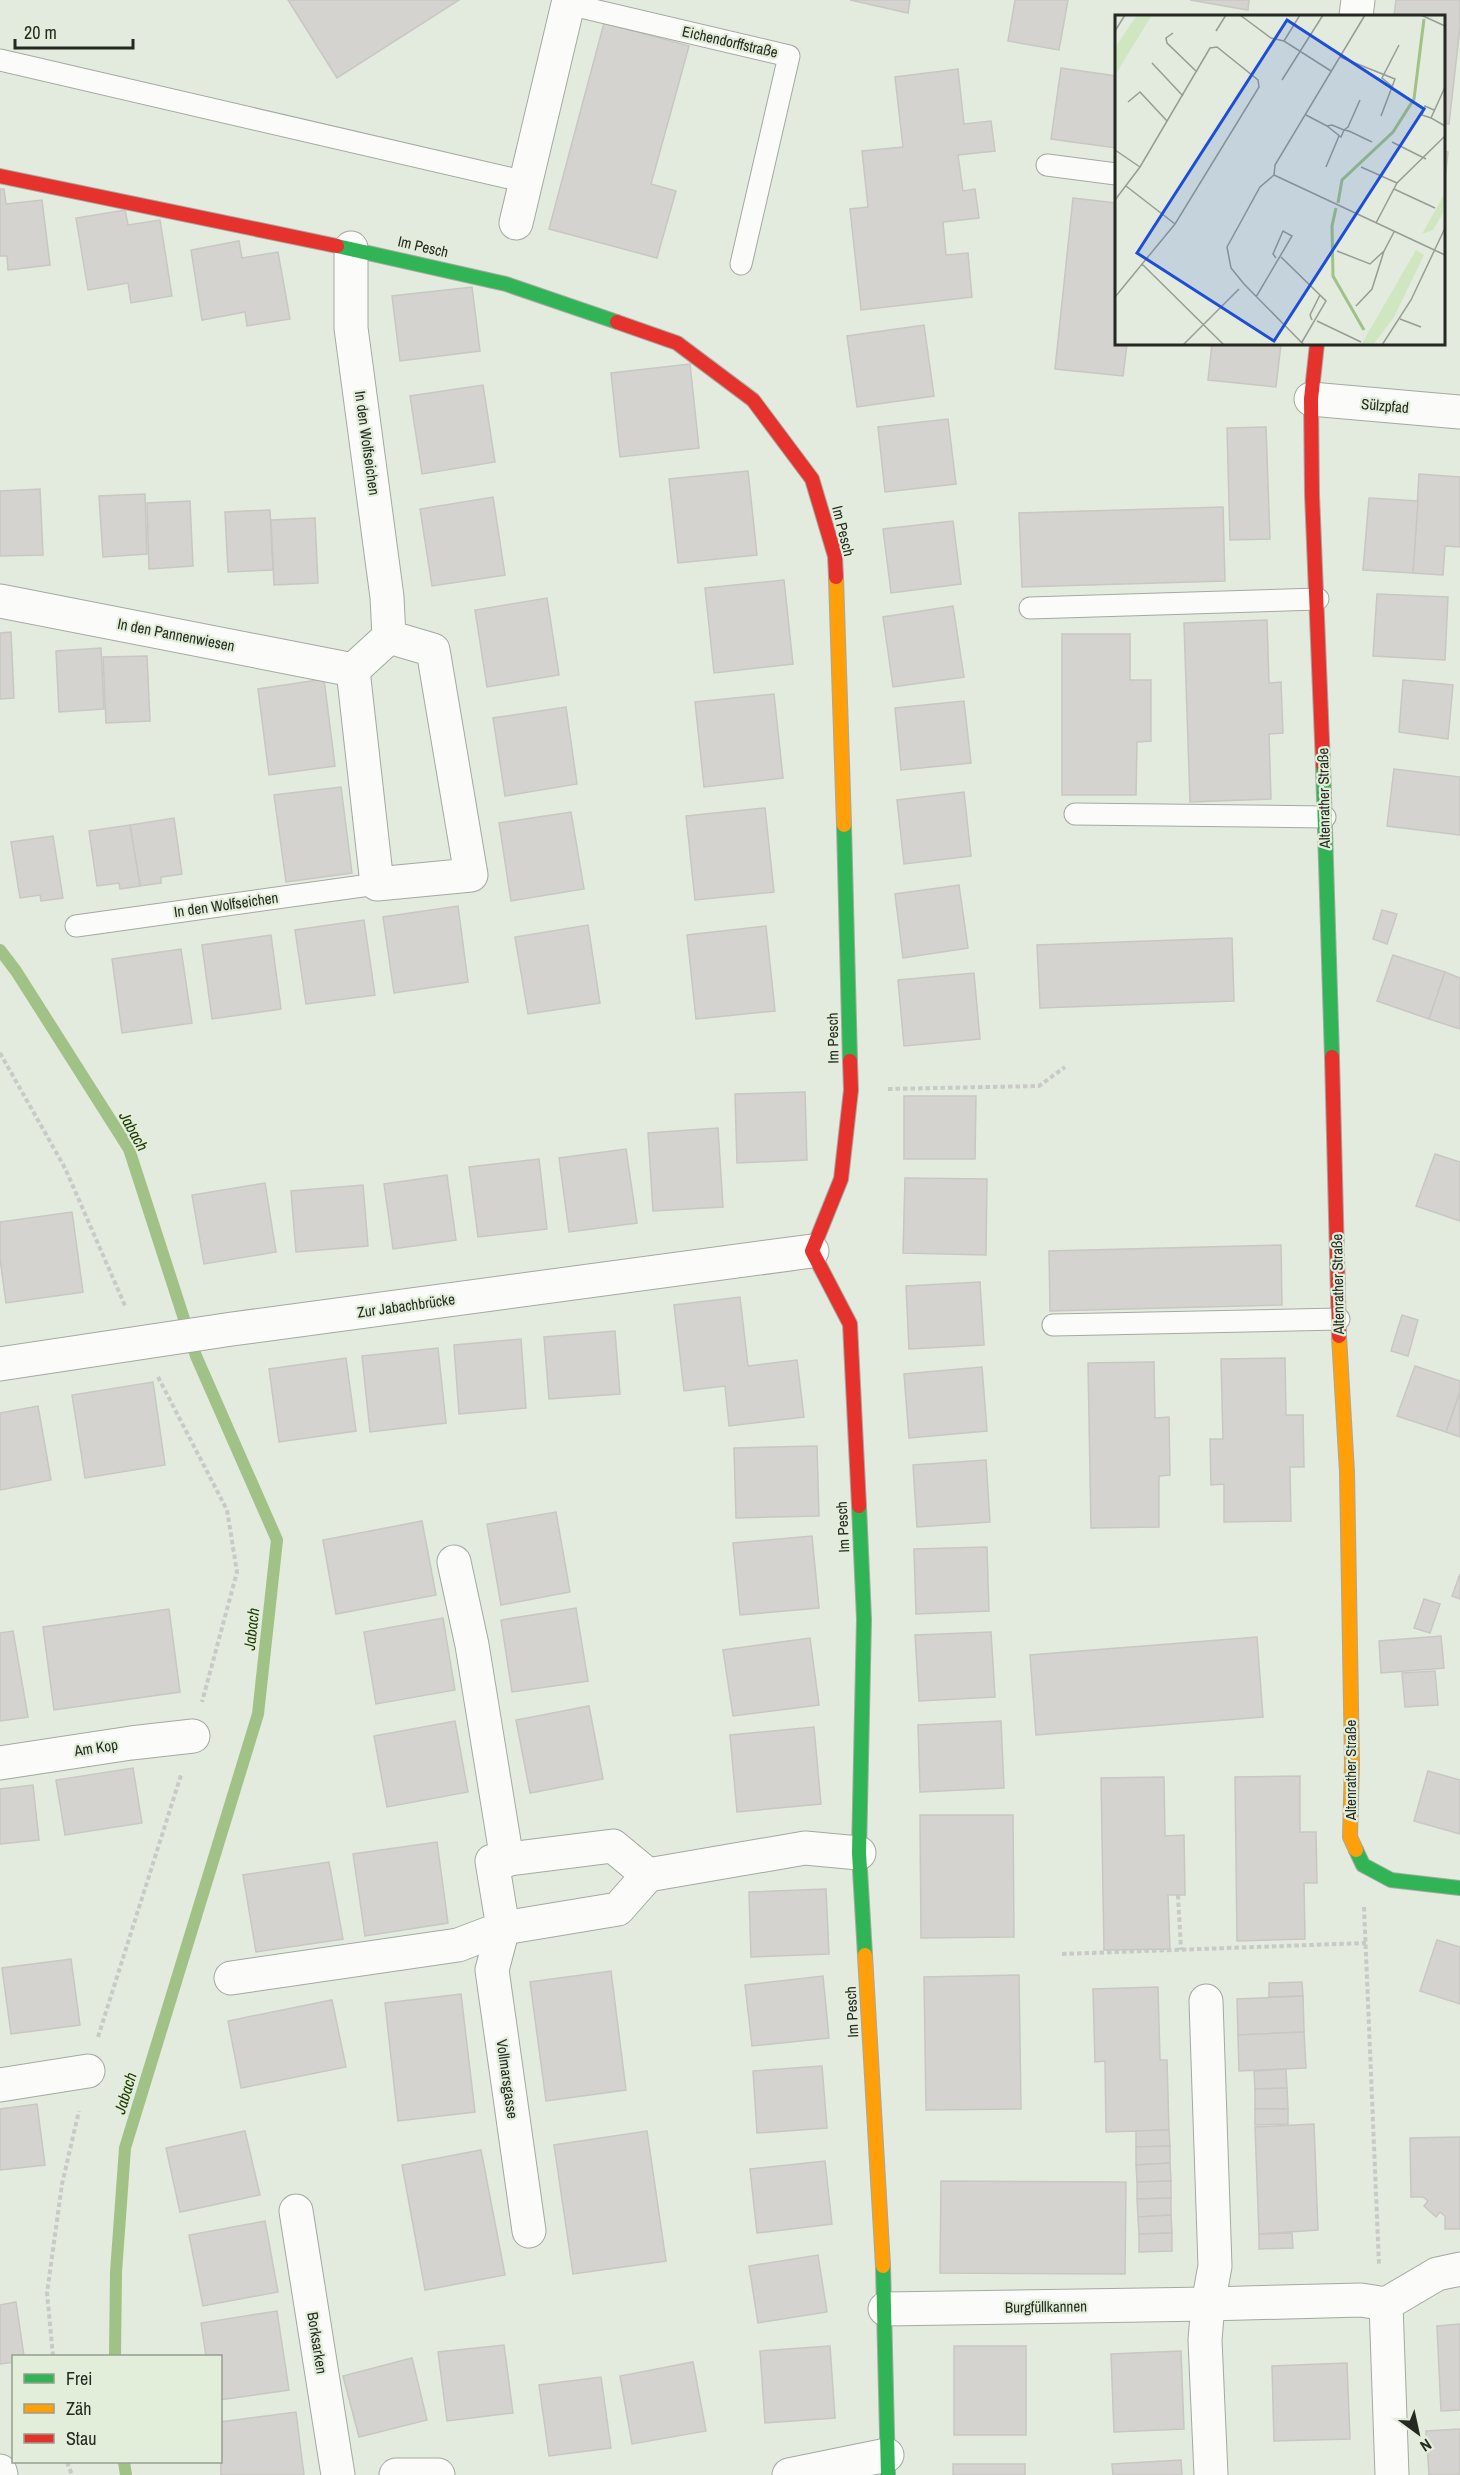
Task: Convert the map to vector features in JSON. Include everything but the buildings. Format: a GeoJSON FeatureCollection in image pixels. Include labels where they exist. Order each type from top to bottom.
{"type":"FeatureCollection","features":[{"type":"Feature","properties":{"kind":"street"},"geometry":{"type":"LineString","coordinates":[[1356,15],[1358,0]]}},
{"type":"Feature","properties":{"kind":"street","name":"Eichendorffstraße"},"geometry":{"type":"LineString","coordinates":[[516,223],[569,2]]}},
{"type":"Feature","properties":{"kind":"street","name":"Im Pesch"},"geometry":{"type":"LineString","coordinates":[[0,176],[351,248],[506,284],[677,343],[753,400],[812,479],[835,556],[851,1090],[841,1179],[812,1251],[850,1324],[864,1619],[859,1852],[885,2309],[887,2465]]}},
{"type":"Feature","properties":{"kind":"street","name":"In den Wolfseichen"},"geometry":{"type":"LineString","coordinates":[[351,248],[351,328],[387,597],[389,637],[433,650],[471,875],[377,884]]}},
{"type":"Feature","properties":{"kind":"street","name":"Altenrather Straße"},"geometry":{"type":"LineString","coordinates":[[1317,345],[1311,399],[1312,494],[1318,599],[1339,1318],[1347,1473],[1352,1763],[1350,1837],[1363,1865]]}},
{"type":"Feature","properties":{"kind":"street","name":"Sülzpfad"},"geometry":{"type":"LineString","coordinates":[[1311,399],[1460,412]]}},
{"type":"Feature","properties":{"kind":"street","name":"In den Pannenwiesen"},"geometry":{"type":"LineString","coordinates":[[0,601],[353,670]]}},
{"type":"Feature","properties":{"kind":"street"},"geometry":{"type":"LineString","coordinates":[[377,884],[353,670],[389,637]]}},
{"type":"Feature","properties":{"kind":"street","name":"Zur Jabachbrücke"},"geometry":{"type":"LineString","coordinates":[[0,1364],[232,1329],[812,1251]]}},
{"type":"Feature","properties":{"kind":"street"},"geometry":{"type":"LineString","coordinates":[[454,1562],[472,1645],[507,1860],[613,1846],[648,1875]]}},
{"type":"Feature","properties":{"kind":"street","name":"Am Kop"},"geometry":{"type":"LineString","coordinates":[[0,1763],[193,1736]]}},
{"type":"Feature","properties":{"kind":"street"},"geometry":{"type":"LineString","coordinates":[[231,1978],[458,1945],[504,1928],[618,1909],[648,1875],[806,1848],[859,1852]]}},
{"type":"Feature","properties":{"kind":"street","name":"Vollmarsgasse"},"geometry":{"type":"LineString","coordinates":[[507,1860],[492,1862],[504,1928],[492,1970],[529,2231]]}},
{"type":"Feature","properties":{"kind":"street"},"geometry":{"type":"LineString","coordinates":[[1363,1865],[1391,1880],[1460,1888]]}},
{"type":"Feature","properties":{"kind":"street"},"geometry":{"type":"LineString","coordinates":[[1206,2001],[1215,2266],[1208,2304],[1205,2340],[1211,2475]]}},
{"type":"Feature","properties":{"kind":"street"},"geometry":{"type":"LineString","coordinates":[[0,2085],[88,2071]]}},
{"type":"Feature","properties":{"kind":"street","name":"Borksarken"},"geometry":{"type":"LineString","coordinates":[[296,2211],[338,2475]]}},
{"type":"Feature","properties":{"kind":"street"},"geometry":{"type":"LineString","coordinates":[[1392,2475],[1386,2304],[1437,2274],[1460,2269]]}},
{"type":"Feature","properties":{"kind":"street","name":"Burgfüllkannen"},"geometry":{"type":"LineString","coordinates":[[885,2309],[1361,2300],[1386,2304]]}},
{"type":"Feature","properties":{"kind":"street"},"geometry":{"type":"LineString","coordinates":[[789,2475],[887,2465]]}},
{"type":"Feature","properties":{"kind":"street"},"geometry":{"type":"LineString","coordinates":[[396,2475],[438,2475]]}},
{"type":"Feature","properties":{"kind":"lane","name":"Eichendorffstraße"},"geometry":{"type":"LineString","coordinates":[[569,2],[789,56],[741,264]]}},
{"type":"Feature","properties":{"kind":"lane"},"geometry":{"type":"LineString","coordinates":[[0,60],[526,182]]}},
{"type":"Feature","properties":{"kind":"lane"},"geometry":{"type":"LineString","coordinates":[[1047,165],[1115,174]]}},
{"type":"Feature","properties":{"kind":"lane"},"geometry":{"type":"LineString","coordinates":[[1030,608],[1318,599]]}},
{"type":"Feature","properties":{"kind":"lane"},"geometry":{"type":"LineString","coordinates":[[1075,814],[1325,817]]}},
{"type":"Feature","properties":{"kind":"lane","name":"In den Wolfseichen"},"geometry":{"type":"LineString","coordinates":[[76,926],[377,884]]}},
{"type":"Feature","properties":{"kind":"lane"},"geometry":{"type":"LineString","coordinates":[[1053,1325],[1339,1318]]}},
{"type":"Feature","properties":{"kind":"path"},"geometry":{"type":"LineString","coordinates":[[0,1053],[65,1168],[227,1510],[237,1572],[193,1736],[88,2071],[62,2184],[47,2293],[53,2355]]}},
{"type":"Feature","properties":{"kind":"path"},"geometry":{"type":"LineString","coordinates":[[851,1090],[1039,1086],[1065,1067]]}},
{"type":"Feature","properties":{"kind":"path"},"geometry":{"type":"LineString","coordinates":[[1363,1865],[1380,2277],[1386,2304]]}},
{"type":"Feature","properties":{"kind":"path"},"geometry":{"type":"LineString","coordinates":[[1178,1895],[1181,1950]]}},
{"type":"Feature","properties":{"kind":"path"},"geometry":{"type":"LineString","coordinates":[[1062,1954],[1366,1943]]}},
{"type":"Feature","properties":{"kind":"waterway","name":"Jabach"},"geometry":{"type":"LineString","coordinates":[[0,950],[16,971],[129,1149],[196,1356],[277,1540],[258,1714],[125,2148],[116,2272],[115,2355]]}},
{"type":"Feature","properties":{"kind":"waterway","name":"Jabach"},"geometry":{"type":"LineString","coordinates":[[124,2463],[126,2475]]}},
{"type":"Feature","properties":{"kind":"traffic: fast"},"geometry":{"type":"LineString","coordinates":[[337,246],[506,284],[617,322]]}},
{"type":"Feature","properties":{"kind":"traffic: fast"},"geometry":{"type":"LineString","coordinates":[[1323,765],[1332,1057]]}},
{"type":"Feature","properties":{"kind":"traffic: fast"},"geometry":{"type":"LineString","coordinates":[[844,825],[850,1061]]}},
{"type":"Feature","properties":{"kind":"traffic: fast"},"geometry":{"type":"LineString","coordinates":[[859,1506],[864,1619],[859,1853],[865,1955]]}},
{"type":"Feature","properties":{"kind":"traffic: fast"},"geometry":{"type":"LineString","coordinates":[[1356,1850],[1363,1865],[1391,1880],[1460,1888]]}},
{"type":"Feature","properties":{"kind":"traffic: fast"},"geometry":{"type":"LineString","coordinates":[[883,2266],[888,2475]]}},
{"type":"Feature","properties":{"kind":"traffic: slow"},"geometry":{"type":"LineString","coordinates":[[836,577],[844,825]]}},
{"type":"Feature","properties":{"kind":"traffic: slow"},"geometry":{"type":"LineString","coordinates":[[1339,1336],[1347,1472],[1352,1763],[1350,1837],[1356,1850]]}},
{"type":"Feature","properties":{"kind":"traffic: slow"},"geometry":{"type":"LineString","coordinates":[[865,1955],[883,2266]]}},
{"type":"Feature","properties":{"kind":"traffic: jam"},"geometry":{"type":"LineString","coordinates":[[0,176],[337,246]]}},
{"type":"Feature","properties":{"kind":"traffic: jam"},"geometry":{"type":"LineString","coordinates":[[617,322],[677,343],[753,400],[812,479],[835,556],[836,577]]}},
{"type":"Feature","properties":{"kind":"traffic: jam"},"geometry":{"type":"LineString","coordinates":[[1317,345],[1311,399],[1312,494],[1323,765]]}},
{"type":"Feature","properties":{"kind":"traffic: jam"},"geometry":{"type":"LineString","coordinates":[[1332,1057],[1339,1336]]}},
{"type":"Feature","properties":{"kind":"traffic: jam"},"geometry":{"type":"LineString","coordinates":[[850,1061],[851,1090],[841,1179],[812,1251],[850,1324],[859,1506]]}}]}
